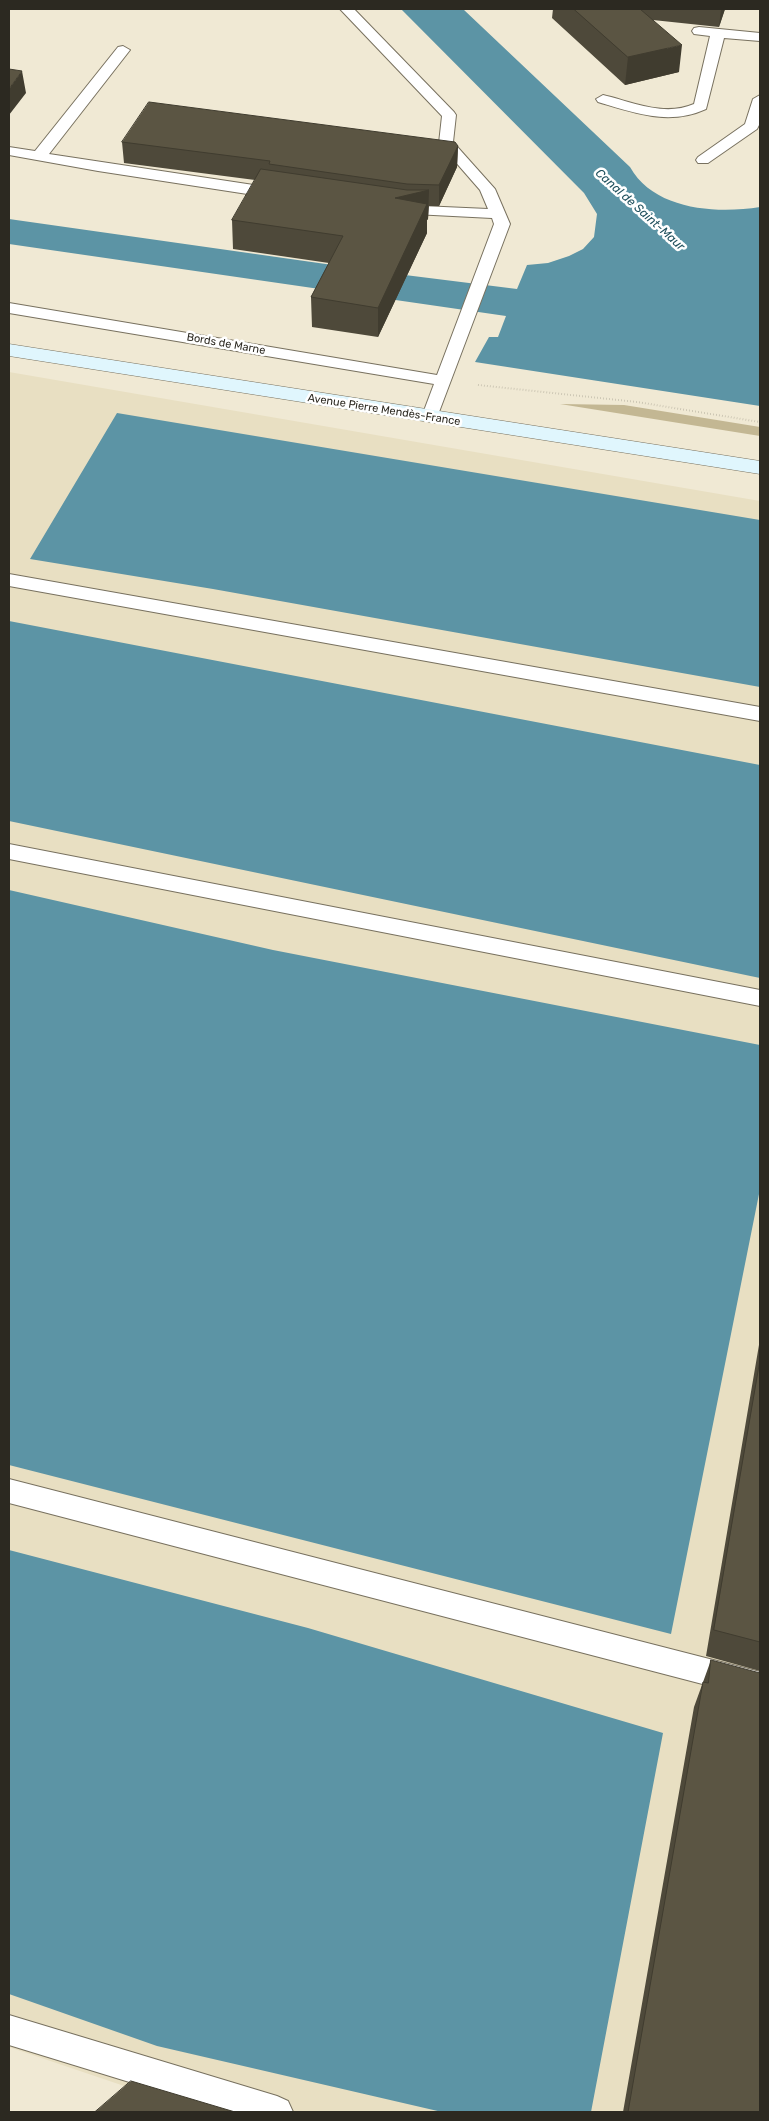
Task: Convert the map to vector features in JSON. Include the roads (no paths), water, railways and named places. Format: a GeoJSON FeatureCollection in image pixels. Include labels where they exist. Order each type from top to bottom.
{"type":"FeatureCollection","features":[{"type":"Feature","properties":{"kind":"main road","name":"Avenue Pierre Mendès-France"},"geometry":{"type":"LineString","coordinates":[[9,350],[760,468]]}},
{"type":"Feature","properties":{"kind":"lane"},"geometry":{"type":"LineString","coordinates":[[347,9],[449,114],[446,144],[487,189],[502,224],[481,285],[430,416]]}},
{"type":"Feature","properties":{"kind":"lane"},"geometry":{"type":"LineString","coordinates":[[700,31],[760,37]]}},
{"type":"Feature","properties":{"kind":"lane"},"geometry":{"type":"LineString","coordinates":[[603,99],[652,112],[673,114],[692,112],[701,106],[718,32]]}},
{"type":"Feature","properties":{"kind":"lane"},"geometry":{"type":"LineString","coordinates":[[38,156],[123,50]]}},
{"type":"Feature","properties":{"kind":"lane"},"geometry":{"type":"LineString","coordinates":[[703,160],[752,126],[760,99]]}},
{"type":"Feature","properties":{"kind":"lane"},"geometry":{"type":"LineString","coordinates":[[9,151],[98,168],[291,195]]}},
{"type":"Feature","properties":{"kind":"lane"},"geometry":{"type":"LineString","coordinates":[[388,209],[407,212],[498,214]]}},
{"type":"Feature","properties":{"kind":"lane","name":"Bords de Marne"},"geometry":{"type":"LineString","coordinates":[[9,308],[444,381]]}},
{"type":"Feature","properties":{"kind":"lane"},"geometry":{"type":"LineString","coordinates":[[9,580],[760,714]]}},
{"type":"Feature","properties":{"kind":"lane"},"geometry":{"type":"LineString","coordinates":[[9,851],[760,998]]}},
{"type":"Feature","properties":{"kind":"lane"},"geometry":{"type":"LineString","coordinates":[[9,1491],[760,1686]]}},
{"type":"Feature","properties":{"kind":"lane"},"geometry":{"type":"LineString","coordinates":[[9,2030],[277,2112]]}},
{"type":"Feature","properties":{"kind":"water","name":"Canal de Saint-Maur"},"geometry":{"type":"Polygon","coordinates":[[[401,9],[463,9],[654,192],[688,206],[706,209],[724,210],[760,207],[760,406],[475,362],[489,337],[498,337],[506,316],[9,244],[9,219],[389,273],[517,289],[527,265],[548,263],[583,249],[594,237],[597,214],[584,193],[401,9]]]}},
{"type":"Feature","properties":{"kind":"water"},"geometry":{"type":"Polygon","coordinates":[[[117,413],[760,520],[760,687],[213,589],[30,559],[117,413]]]}},
{"type":"Feature","properties":{"kind":"water"},"geometry":{"type":"Polygon","coordinates":[[[9,621],[760,765],[760,978],[9,821],[9,621]]]}},
{"type":"Feature","properties":{"kind":"water"},"geometry":{"type":"Polygon","coordinates":[[[9,890],[273,950],[760,1045],[760,1189],[671,1634],[9,1465],[9,890]]]}},
{"type":"Feature","properties":{"kind":"water"},"geometry":{"type":"Polygon","coordinates":[[[9,1550],[308,1628],[663,1733],[591,2112],[442,2112],[157,2046],[9,1994],[9,1550]]]}}]}
